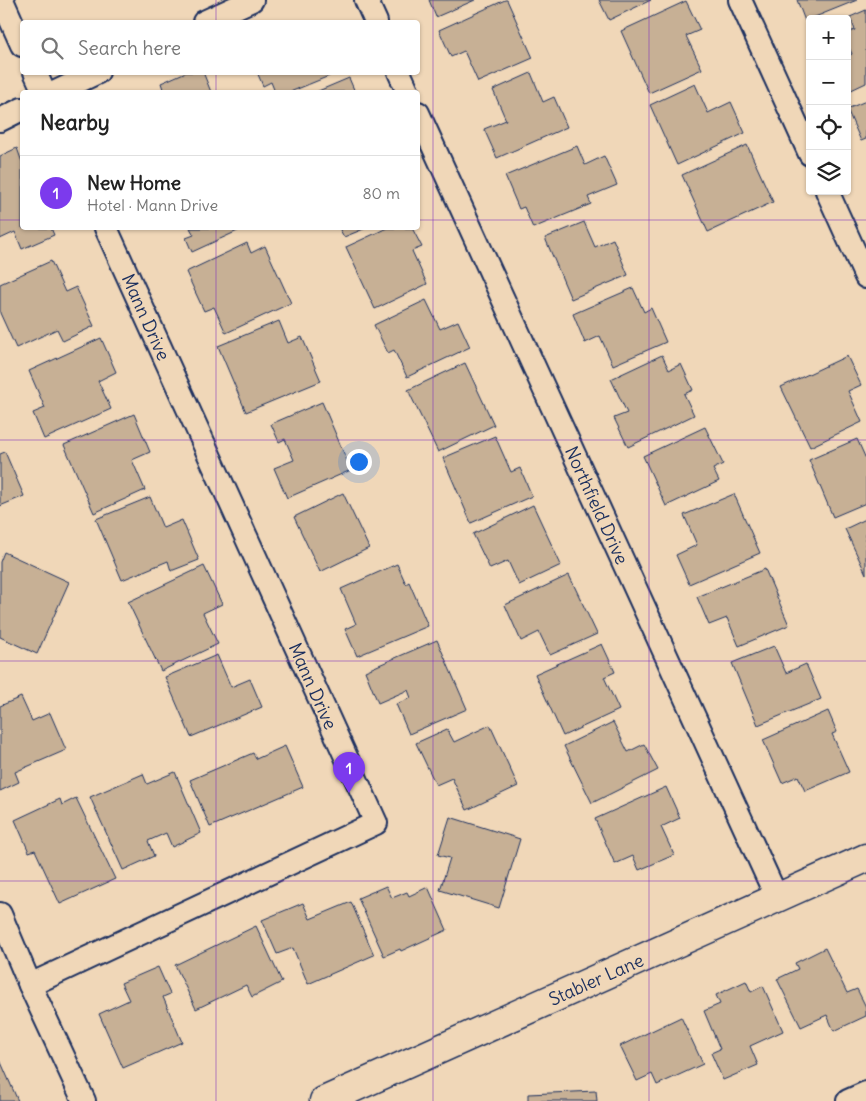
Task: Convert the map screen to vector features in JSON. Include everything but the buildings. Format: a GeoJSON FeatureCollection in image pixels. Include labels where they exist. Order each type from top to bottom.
{"type":"FeatureCollection","features":[{"type":"Feature","properties":{"kind":"street"},"geometry":{"type":"LineString","coordinates":[[2,0],[20,40]]}},
{"type":"Feature","properties":{"kind":"street"},"geometry":{"type":"LineString","coordinates":[[208,20],[252,0]]}},
{"type":"Feature","properties":{"kind":"street"},"geometry":{"type":"LineString","coordinates":[[366,0],[375,20]]}},
{"type":"Feature","properties":{"kind":"street"},"geometry":{"type":"LineString","coordinates":[[740,0],[808,150]]}},
{"type":"Feature","properties":{"kind":"street"},"geometry":{"type":"LineString","coordinates":[[36,75],[43,90]]}},
{"type":"Feature","properties":{"kind":"street"},"geometry":{"type":"LineString","coordinates":[[60,90],[92,75]]}},
{"type":"Feature","properties":{"kind":"street"},"geometry":{"type":"LineString","coordinates":[[400,75],[407,90]]}},
{"type":"Feature","properties":{"kind":"street"},"geometry":{"type":"LineString","coordinates":[[0,120],[20,110]]}},
{"type":"Feature","properties":{"kind":"street","name":"Northfield Drive"},"geometry":{"type":"LineString","coordinates":[[420,117],[777,898]]}},
{"type":"Feature","properties":{"kind":"street"},"geometry":{"type":"LineString","coordinates":[[829,195],[866,278]]}},
{"type":"Feature","properties":{"kind":"street","name":"Mann Drive"},"geometry":{"type":"LineString","coordinates":[[30,985],[376,823],[107,230]]}},
{"type":"Feature","properties":{"kind":"street","name":"Stabler Lane"},"geometry":{"type":"LineString","coordinates":[[324,1101],[866,858]]}},
{"type":"Feature","properties":{"kind":"street"},"geometry":{"type":"LineString","coordinates":[[0,914],[30,985],[84,1101]]}},
{"type":"Feature","properties":{"kind":"street"},"geometry":{"type":"LineString","coordinates":[[848,1101],[866,1093]]}},
{"type":"Feature","properties":{"kind":"place","name":"New Home"},"geometry":{"type":"Point","coordinates":[349,793]}}]}
